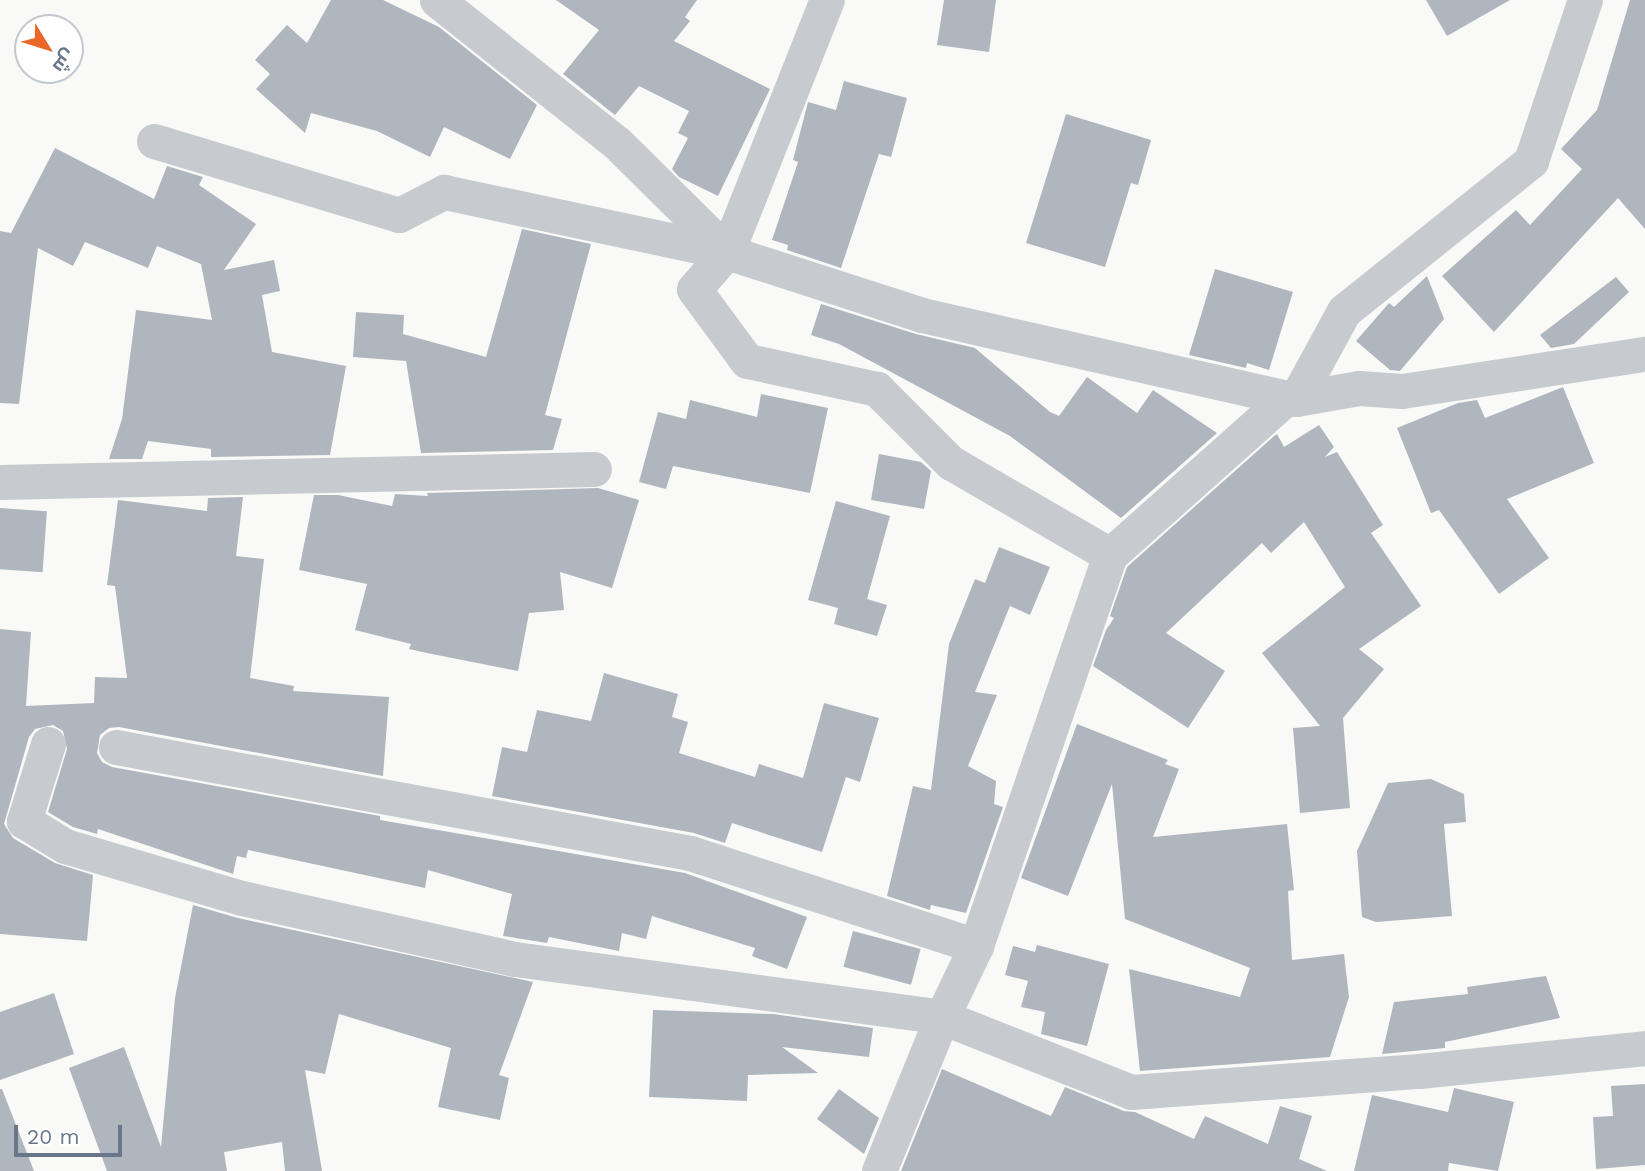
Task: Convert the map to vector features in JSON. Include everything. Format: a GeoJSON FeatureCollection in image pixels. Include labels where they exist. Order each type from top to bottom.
{"type":"FeatureCollection","features":[{"type":"Feature","properties":{"kind":"street"},"geometry":{"type":"LineString","coordinates":[[437,0],[617,143],[727,252]]}},
{"type":"Feature","properties":{"kind":"street"},"geometry":{"type":"LineString","coordinates":[[827,0],[727,252],[694,289],[747,361],[877,389],[951,463],[1110,555]]}},
{"type":"Feature","properties":{"kind":"street"},"geometry":{"type":"LineString","coordinates":[[880,1171],[942,1017],[976,946],[1110,555],[1291,398],[1344,311],[1531,161],[1585,0]]}},
{"type":"Feature","properties":{"kind":"street"},"geometry":{"type":"LineString","coordinates":[[154,141],[399,215],[444,191],[727,252],[922,315],[1291,398],[1359,388],[1402,391],[1645,354]]}},
{"type":"Feature","properties":{"kind":"street"},"geometry":{"type":"LineString","coordinates":[[0,482],[594,469]]}},
{"type":"Feature","properties":{"kind":"street"},"geometry":{"type":"LineString","coordinates":[[48,744],[24,821],[65,846],[242,898],[515,959],[942,1017],[1132,1092],[1391,1073],[1645,1048]]}},
{"type":"Feature","properties":{"kind":"street"},"geometry":{"type":"LineString","coordinates":[[116,747],[690,853],[976,946]]}},
{"type":"Feature","properties":{"kind":"building"},"geometry":{"type":"Polygon","coordinates":[[[331,0],[383,0],[439,27],[537,105],[510,159],[444,127],[430,157],[377,131],[311,113],[305,133],[256,89],[270,74],[255,60],[287,25],[307,43],[331,0]]]}},
{"type":"Feature","properties":{"kind":"building"},"geometry":{"type":"Polygon","coordinates":[[[556,0],[697,0],[685,17],[690,21],[674,41],[770,89],[718,196],[679,177],[672,169],[688,138],[678,133],[689,111],[639,86],[615,115],[563,74],[599,30],[556,0]]]}},
{"type":"Feature","properties":{"kind":"building"},"geometry":{"type":"Polygon","coordinates":[[[944,0],[996,0],[989,52],[937,45],[944,0]]]}},
{"type":"Feature","properties":{"kind":"building"},"geometry":{"type":"Polygon","coordinates":[[[1426,0],[1510,0],[1447,36],[1426,0]]]}},
{"type":"Feature","properties":{"kind":"building"},"geometry":{"type":"Polygon","coordinates":[[[1630,0],[1645,0],[1645,229],[1618,198],[1494,332],[1442,276],[1516,210],[1530,225],[1582,169],[1561,149],[1597,110],[1630,0]]]}},
{"type":"Feature","properties":{"kind":"building"},"geometry":{"type":"Polygon","coordinates":[[[844,81],[907,98],[891,157],[879,154],[841,268],[787,250],[788,245],[772,240],[798,162],[793,160],[808,102],[836,110],[844,81]]]}},
{"type":"Feature","properties":{"kind":"building"},"geometry":{"type":"Polygon","coordinates":[[[1066,114],[1151,140],[1138,185],[1131,183],[1105,267],[1026,243],[1066,114]]]}},
{"type":"Feature","properties":{"kind":"building"},"geometry":{"type":"Polygon","coordinates":[[[55,148],[154,199],[167,166],[203,177],[199,185],[256,224],[224,270],[274,260],[280,291],[262,295],[272,352],[346,366],[330,455],[211,457],[211,449],[148,441],[142,459],[109,459],[122,419],[136,310],[212,320],[201,264],[157,246],[148,268],[85,242],[73,266],[38,248],[19,404],[0,403],[0,231],[11,233],[55,148]]]}},
{"type":"Feature","properties":{"kind":"building"},"geometry":{"type":"Polygon","coordinates":[[[522,229],[591,244],[545,415],[562,419],[553,450],[421,453],[406,361],[353,357],[356,312],[404,315],[403,334],[486,357],[522,229]]]}},
{"type":"Feature","properties":{"kind":"building"},"geometry":{"type":"Polygon","coordinates":[[[1215,269],[1293,292],[1269,370],[1247,363],[1246,368],[1189,355],[1215,269]]]}},
{"type":"Feature","properties":{"kind":"building"},"geometry":{"type":"Polygon","coordinates":[[[1427,276],[1444,319],[1400,371],[1390,370],[1356,341],[1389,303],[1394,307],[1427,276]]]}},
{"type":"Feature","properties":{"kind":"building"},"geometry":{"type":"Polygon","coordinates":[[[1616,277],[1629,292],[1574,344],[1551,348],[1540,335],[1616,277]]]}},
{"type":"Feature","properties":{"kind":"building"},"geometry":{"type":"Polygon","coordinates":[[[821,304],[916,334],[975,348],[1050,412],[1059,416],[1087,377],[1137,413],[1153,390],[1217,433],[1121,518],[1010,436],[839,344],[811,335],[821,304]]]}},
{"type":"Feature","properties":{"kind":"building"},"geometry":{"type":"Polygon","coordinates":[[[1563,387],[1594,463],[1507,499],[1549,558],[1499,594],[1439,510],[1431,513],[1397,428],[1458,403],[1477,400],[1485,418],[1563,387]]]}},
{"type":"Feature","properties":{"kind":"building"},"geometry":{"type":"Polygon","coordinates":[[[761,394],[828,408],[810,493],[673,466],[666,489],[639,482],[658,412],[686,419],[690,400],[757,417],[761,394]]]}},
{"type":"Feature","properties":{"kind":"building"},"geometry":{"type":"Polygon","coordinates":[[[1319,425],[1334,447],[1325,457],[1337,452],[1383,525],[1371,533],[1421,606],[1359,649],[1384,669],[1343,718],[1350,808],[1300,813],[1293,728],[1320,726],[1262,653],[1345,587],[1304,522],[1271,553],[1262,543],[1166,633],[1225,671],[1188,728],[1093,666],[1106,630],[1114,618],[1110,616],[1127,567],[1277,434],[1284,447],[1319,425]]]}},
{"type":"Feature","properties":{"kind":"building"},"geometry":{"type":"Polygon","coordinates":[[[879,454],[921,462],[931,471],[924,509],[871,500],[879,454]]]}},
{"type":"Feature","properties":{"kind":"building"},"geometry":{"type":"Polygon","coordinates":[[[598,488],[639,500],[612,588],[560,572],[564,610],[529,613],[518,671],[409,649],[411,644],[355,630],[367,584],[299,570],[314,495],[338,495],[392,506],[395,494],[428,496],[427,493],[598,488]]]}},
{"type":"Feature","properties":{"kind":"building"},"geometry":{"type":"Polygon","coordinates":[[[243,497],[236,556],[264,559],[250,678],[294,686],[293,691],[389,697],[383,776],[119,727],[109,728],[100,735],[97,753],[102,762],[112,767],[380,816],[380,820],[685,873],[807,917],[787,969],[752,956],[755,948],[652,916],[646,939],[622,933],[619,951],[549,937],[547,943],[503,936],[512,894],[428,870],[425,888],[248,850],[246,858],[237,856],[233,874],[98,829],[97,834],[73,827],[48,812],[67,749],[63,731],[53,725],[35,729],[29,737],[4,824],[13,838],[55,863],[93,875],[87,941],[0,934],[0,629],[31,632],[26,706],[94,703],[95,677],[127,678],[115,586],[107,585],[118,500],[207,511],[208,498],[243,497]]]}},
{"type":"Feature","properties":{"kind":"building"},"geometry":{"type":"Polygon","coordinates":[[[836,501],[890,516],[867,599],[887,605],[877,636],[834,624],[838,608],[808,600],[836,501]]]}},
{"type":"Feature","properties":{"kind":"building"},"geometry":{"type":"Polygon","coordinates":[[[0,508],[47,511],[43,572],[0,569],[0,508]]]}},
{"type":"Feature","properties":{"kind":"building"},"geometry":{"type":"Polygon","coordinates":[[[999,547],[1050,567],[1030,615],[1010,606],[975,692],[997,695],[968,766],[996,781],[994,804],[1003,807],[966,913],[931,905],[930,910],[887,896],[913,786],[931,790],[949,644],[975,579],[985,583],[999,547]]]}},
{"type":"Feature","properties":{"kind":"building"},"geometry":{"type":"Polygon","coordinates":[[[604,673],[678,694],[672,717],[688,722],[679,753],[755,777],[759,764],[803,778],[824,703],[879,718],[860,782],[846,777],[822,852],[732,823],[725,843],[694,833],[492,796],[502,747],[527,752],[537,710],[591,721],[604,673]]]}},
{"type":"Feature","properties":{"kind":"building"},"geometry":{"type":"Polygon","coordinates":[[[1077,724],[1168,760],[1165,764],[1179,769],[1153,837],[1287,824],[1294,890],[1288,891],[1292,960],[1344,954],[1349,997],[1330,1057],[1140,1071],[1129,969],[1240,997],[1250,968],[1125,919],[1112,784],[1068,896],[1021,878],[1077,724]]]}},
{"type":"Feature","properties":{"kind":"building"},"geometry":{"type":"Polygon","coordinates":[[[1431,779],[1464,794],[1466,822],[1444,824],[1452,916],[1376,922],[1362,917],[1357,851],[1388,783],[1431,779]]]}},
{"type":"Feature","properties":{"kind":"building"},"geometry":{"type":"Polygon","coordinates":[[[193,905],[238,918],[533,982],[499,1075],[509,1078],[500,1120],[438,1107],[451,1048],[339,1014],[325,1074],[305,1070],[322,1171],[285,1171],[282,1142],[224,1152],[227,1171],[107,1171],[69,1068],[124,1047],[161,1147],[175,998],[193,905]]]}},
{"type":"Feature","properties":{"kind":"building"},"geometry":{"type":"Polygon","coordinates":[[[853,931],[921,949],[911,985],[843,967],[853,931]]]}},
{"type":"Feature","properties":{"kind":"building"},"geometry":{"type":"Polygon","coordinates":[[[1037,945],[1109,964],[1087,1046],[1041,1034],[1045,1012],[1021,1007],[1028,981],[1005,975],[1013,946],[1035,952],[1037,945]]]}},
{"type":"Feature","properties":{"kind":"building"},"geometry":{"type":"Polygon","coordinates":[[[1546,976],[1560,1018],[1445,1042],[1445,1048],[1382,1054],[1394,1002],[1468,994],[1467,987],[1546,976]]]}},
{"type":"Feature","properties":{"kind":"building"},"geometry":{"type":"Polygon","coordinates":[[[54,993],[74,1054],[0,1080],[0,1012],[54,993]]]}},
{"type":"Feature","properties":{"kind":"building"},"geometry":{"type":"Polygon","coordinates":[[[653,1010],[773,1014],[873,1028],[869,1057],[782,1047],[818,1073],[748,1075],[747,1101],[649,1097],[653,1010]]]}},
{"type":"Feature","properties":{"kind":"building"},"geometry":{"type":"Polygon","coordinates":[[[942,1069],[1051,1116],[1065,1087],[1124,1111],[1135,1112],[1194,1139],[1205,1116],[1268,1144],[1280,1106],[1312,1116],[1299,1159],[1327,1171],[901,1171],[942,1069]]]}},
{"type":"Feature","properties":{"kind":"building"},"geometry":{"type":"Polygon","coordinates":[[[1645,1084],[1645,1165],[1596,1169],[1593,1117],[1613,1116],[1611,1086],[1645,1084]]]}},
{"type":"Feature","properties":{"kind":"building"},"geometry":{"type":"Polygon","coordinates":[[[1454,1088],[1514,1102],[1498,1171],[1449,1163],[1448,1171],[1354,1171],[1372,1095],[1448,1112],[1454,1088]]]}},
{"type":"Feature","properties":{"kind":"building"},"geometry":{"type":"Polygon","coordinates":[[[2,1089],[34,1171],[0,1171],[2,1089]]]}},
{"type":"Feature","properties":{"kind":"building"},"geometry":{"type":"Polygon","coordinates":[[[839,1089],[879,1118],[864,1154],[817,1119],[839,1089]]]}}]}
